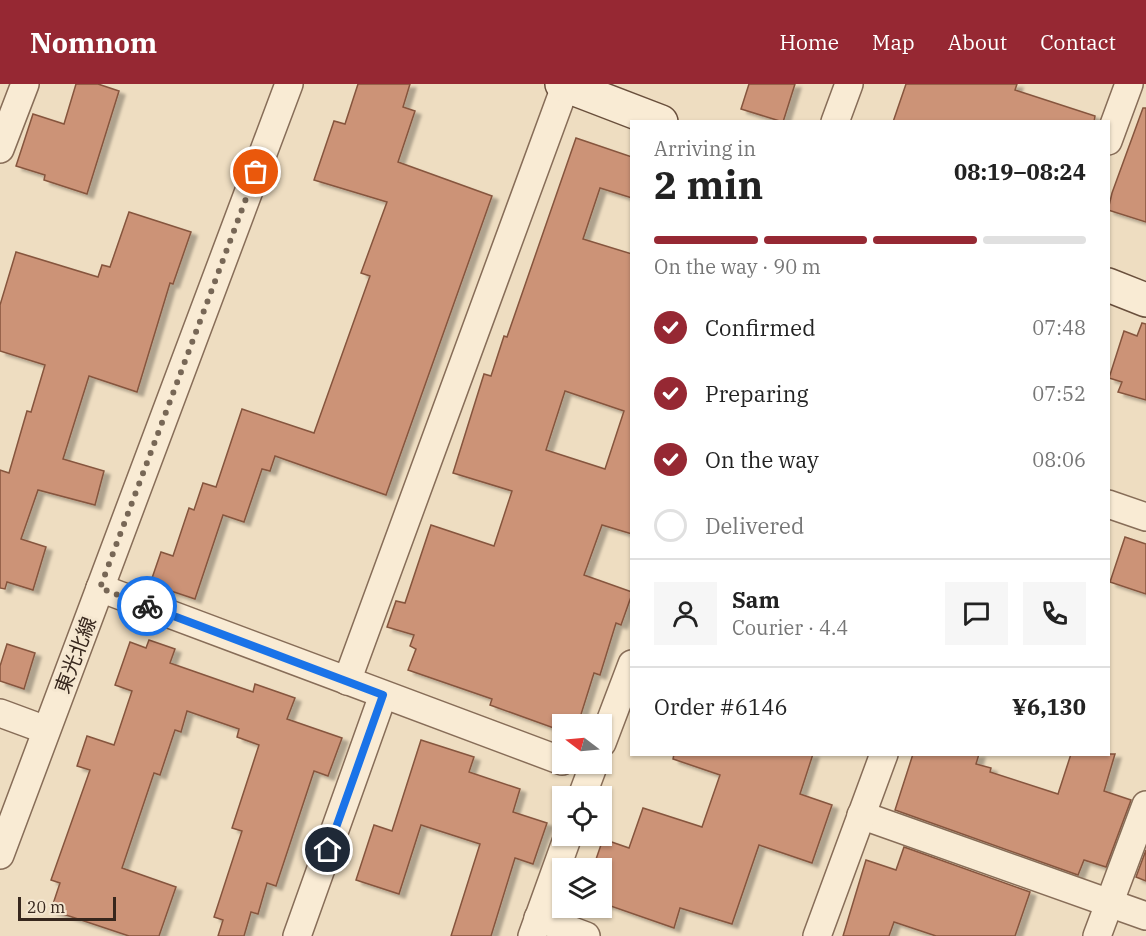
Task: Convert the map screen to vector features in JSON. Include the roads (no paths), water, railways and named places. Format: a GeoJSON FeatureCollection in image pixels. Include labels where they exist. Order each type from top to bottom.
{"type":"FeatureCollection","features":[{"type":"Feature","properties":{"kind":"street"},"geometry":{"type":"LineString","coordinates":[[0,149],[25,84]]}},
{"type":"Feature","properties":{"kind":"street","name":"東光北線"},"geometry":{"type":"LineString","coordinates":[[0,855],[289,84]]}},
{"type":"Feature","properties":{"kind":"street"},"geometry":{"type":"LineString","coordinates":[[347,681],[564,84],[656,120]]}},
{"type":"Feature","properties":{"kind":"street"},"geometry":{"type":"LineString","coordinates":[[836,120],[849,84]]}},
{"type":"Feature","properties":{"kind":"street"},"geometry":{"type":"LineString","coordinates":[[1110,135],[1127,85]]}},
{"type":"Feature","properties":{"kind":"street"},"geometry":{"type":"LineString","coordinates":[[1110,286],[1146,300]]}},
{"type":"Feature","properties":{"kind":"street"},"geometry":{"type":"LineString","coordinates":[[1110,505],[1146,518]]}},
{"type":"Feature","properties":{"kind":"street"},"geometry":{"type":"LineString","coordinates":[[100,588],[552,757]]}},
{"type":"Feature","properties":{"kind":"street"},"geometry":{"type":"LineString","coordinates":[[612,717],[630,669]]}},
{"type":"Feature","properties":{"kind":"street"},"geometry":{"type":"LineString","coordinates":[[297,936],[383,695]]}},
{"type":"Feature","properties":{"kind":"street"},"geometry":{"type":"LineString","coordinates":[[0,713],[46,730]]}},
{"type":"Feature","properties":{"kind":"street"},"geometry":{"type":"LineString","coordinates":[[817,936],[883,756]]}},
{"type":"Feature","properties":{"kind":"street"},"geometry":{"type":"LineString","coordinates":[[1097,936],[1146,806]]}},
{"type":"Feature","properties":{"kind":"street"},"geometry":{"type":"LineString","coordinates":[[861,815],[1146,916]]}},
{"type":"Feature","properties":{"kind":"street"},"geometry":{"type":"LineString","coordinates":[[564,846],[535,927],[586,936]]}}]}
